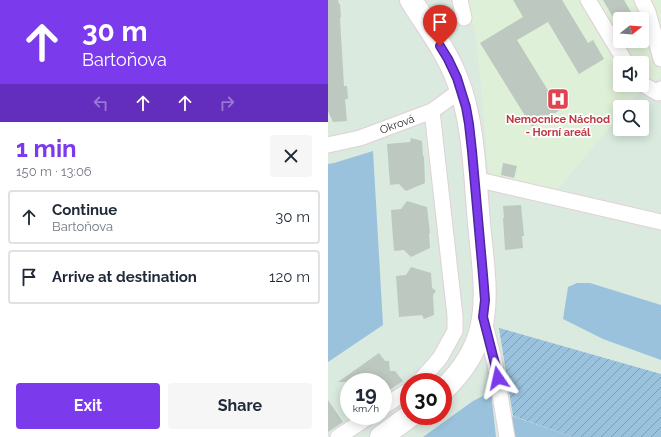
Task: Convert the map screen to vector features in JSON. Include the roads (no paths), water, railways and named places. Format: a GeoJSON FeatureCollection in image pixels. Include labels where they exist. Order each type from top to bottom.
{"type":"FeatureCollection","features":[{"type":"Feature","properties":{"kind":"street"},"geometry":{"type":"LineString","coordinates":[[411,0],[448,59],[457,78],[469,124],[485,300],[480,330],[472,352],[468,361],[452,381]]}},
{"type":"Feature","properties":{"kind":"street"},"geometry":{"type":"LineString","coordinates":[[460,0],[464,18]]}},
{"type":"Feature","properties":{"kind":"street"},"geometry":{"type":"LineString","coordinates":[[588,0],[622,56]]}},
{"type":"Feature","properties":{"kind":"street"},"geometry":{"type":"LineString","coordinates":[[642,1],[648,12],[661,59]]}},
{"type":"Feature","properties":{"kind":"street"},"geometry":{"type":"LineString","coordinates":[[649,88],[658,93],[661,89]]}},
{"type":"Feature","properties":{"kind":"street","name":"Okrová"},"geometry":{"type":"LineString","coordinates":[[328,146],[360,138],[432,112],[461,90]]}},
{"type":"Feature","properties":{"kind":"street"},"geometry":{"type":"LineString","coordinates":[[427,373],[440,358],[455,331],[455,316],[432,112]]}},
{"type":"Feature","properties":{"kind":"street"},"geometry":{"type":"LineString","coordinates":[[475,180],[661,222]]}},
{"type":"Feature","properties":{"kind":"street"},"geometry":{"type":"LineString","coordinates":[[483,317],[495,364],[507,437]]}},
{"type":"Feature","properties":{"kind":"street"},"geometry":{"type":"LineString","coordinates":[[381,437],[400,423]]}},
{"type":"Feature","properties":{"kind":"street"},"geometry":{"type":"LineString","coordinates":[[338,437],[356,425]]}},
{"type":"Feature","properties":{"kind":"place","name":"Nemocnice Náchod - Horní areál"},"geometry":{"type":"Point","coordinates":[558,99]}}]}
